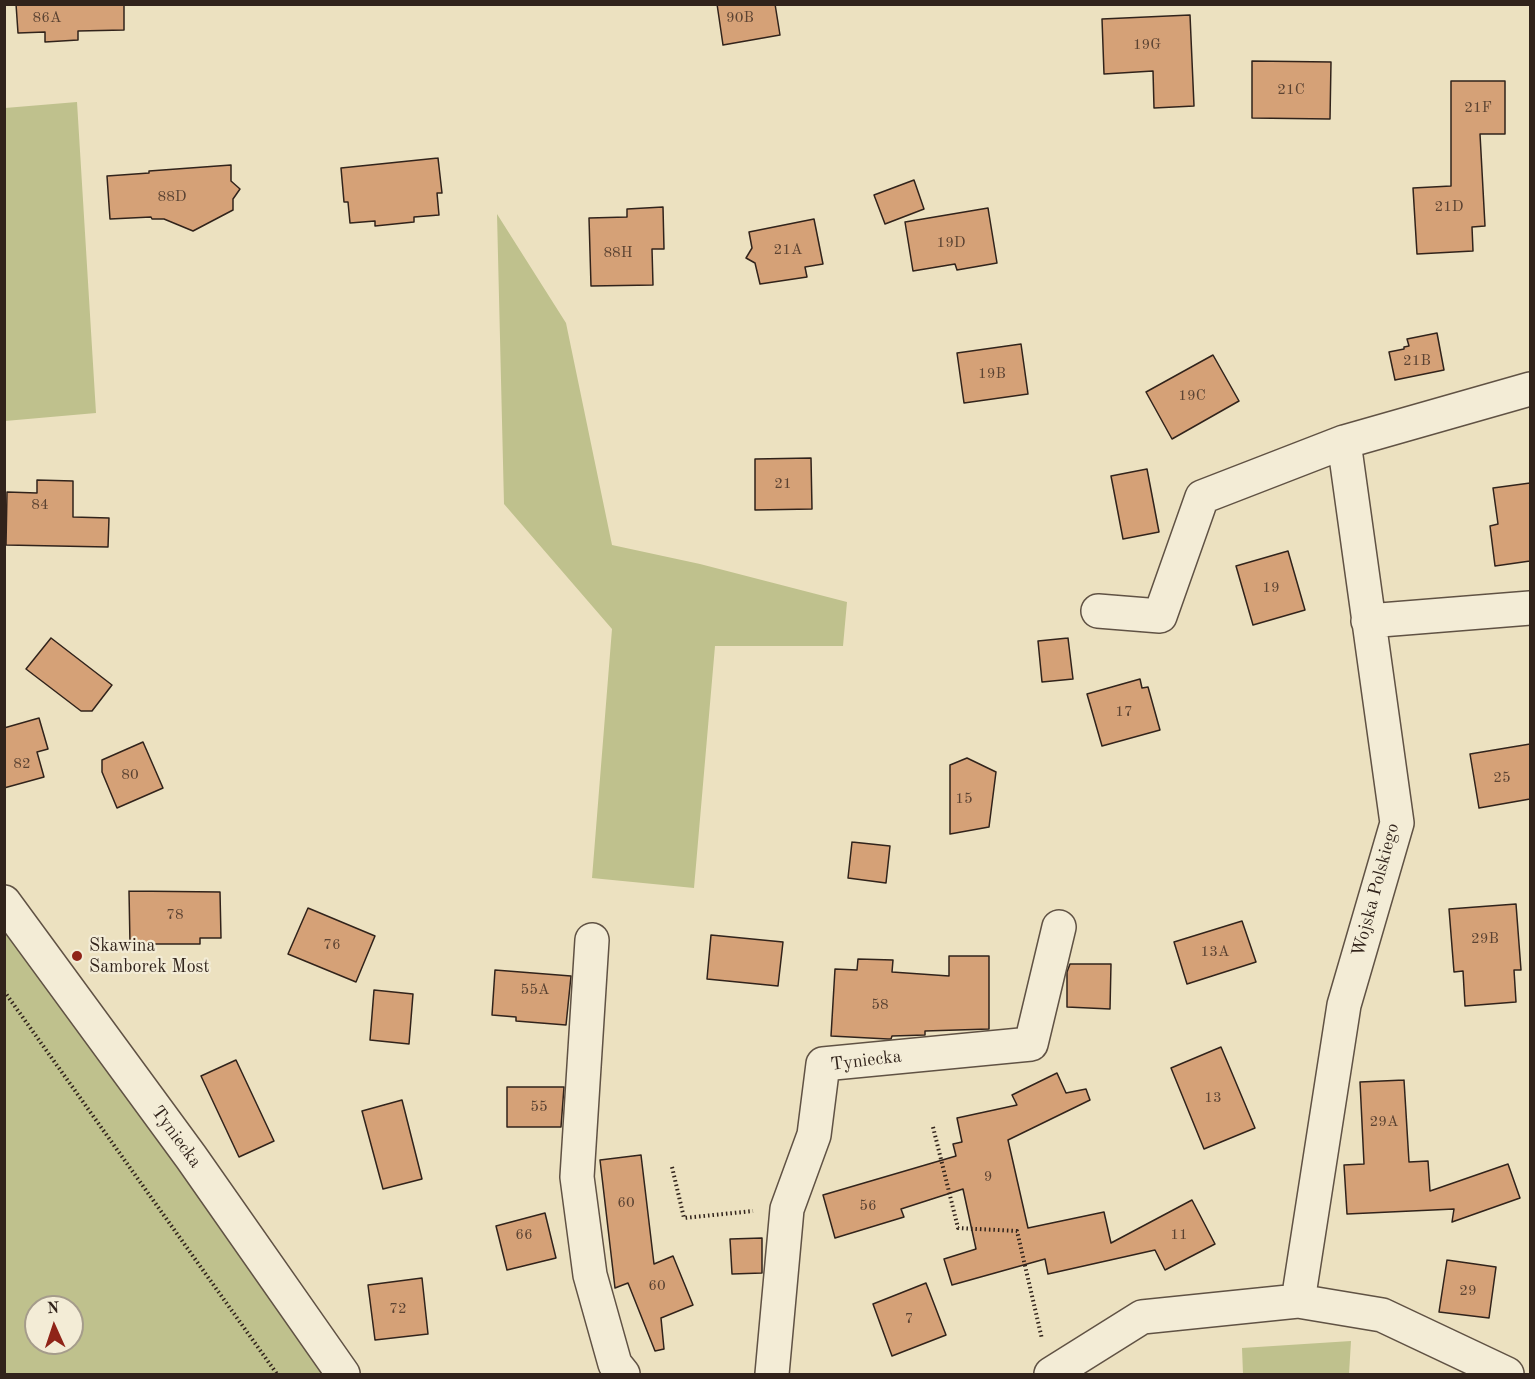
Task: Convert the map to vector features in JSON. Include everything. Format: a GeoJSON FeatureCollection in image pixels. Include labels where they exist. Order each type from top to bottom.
{"type":"FeatureCollection","features":[{"type":"Feature","properties":{"kind":"street"},"geometry":{"type":"LineString","coordinates":[[1098,611],[1161,616],[1202,497],[1344,442],[1530,389]]}},
{"type":"Feature","properties":{"kind":"street","name":"Wojska Polskiego"},"geometry":{"type":"LineString","coordinates":[[1298,1300],[1344,1005],[1397,823],[1344,442]]}},
{"type":"Feature","properties":{"kind":"street"},"geometry":{"type":"LineString","coordinates":[[1368,621],[1530,608]]}},
{"type":"Feature","properties":{"kind":"street","name":"Tyniecka"},"geometry":{"type":"LineString","coordinates":[[4,902],[191,1157],[344,1374]]}},
{"type":"Feature","properties":{"kind":"street","name":"Tyniecka"},"geometry":{"type":"LineString","coordinates":[[772,1374],[787,1209],[814,1135],[823,1064],[1031,1044],[1059,927]]}},
{"type":"Feature","properties":{"kind":"street"},"geometry":{"type":"LineString","coordinates":[[592,940],[577,1177],[590,1275],[615,1364],[623,1374]]}},
{"type":"Feature","properties":{"kind":"street"},"geometry":{"type":"LineString","coordinates":[[1051,1374],[1142,1317],[1298,1300],[1382,1315],[1507,1374]]}},
{"type":"Feature","properties":{"kind":"path"},"geometry":{"type":"LineString","coordinates":[[4,991],[277,1374]]}},
{"type":"Feature","properties":{"kind":"path"},"geometry":{"type":"LineString","coordinates":[[933,1127],[958,1228],[1017,1231],[1051,1374]]}},
{"type":"Feature","properties":{"kind":"path"},"geometry":{"type":"LineString","coordinates":[[672,1167],[684,1218],[787,1209]]}},
{"type":"Feature","properties":{"kind":"green space"},"geometry":{"type":"Polygon","coordinates":[[[77,102],[96,413],[5,421],[5,108],[77,102]]]}},
{"type":"Feature","properties":{"kind":"green space"},"geometry":{"type":"Polygon","coordinates":[[[497,214],[566,323],[612,545],[700,564],[847,602],[843,646],[715,646],[694,888],[592,878],[612,629],[504,504],[497,214]]]}},
{"type":"Feature","properties":{"kind":"green space"},"geometry":{"type":"Polygon","coordinates":[[[5,921],[326,1374],[5,1374],[5,921]]]}},
{"type":"Feature","properties":{"kind":"green space"},"geometry":{"type":"Polygon","coordinates":[[[1351,1341],[1349,1374],[1243,1374],[1242,1348],[1351,1341]]]}},
{"type":"Feature","properties":{"kind":"building"},"geometry":{"type":"Polygon","coordinates":[[[16,4],[124,4],[124,30],[78,31],[78,40],[45,42],[45,32],[18,33],[16,4]]]}},
{"type":"Feature","properties":{"kind":"building"},"geometry":{"type":"Polygon","coordinates":[[[717,4],[775,4],[780,35],[723,45],[717,4]]]}},
{"type":"Feature","properties":{"kind":"building"},"geometry":{"type":"Polygon","coordinates":[[[1190,15],[1194,106],[1154,108],[1153,71],[1104,74],[1102,19],[1190,15]]]}},
{"type":"Feature","properties":{"kind":"building"},"geometry":{"type":"Polygon","coordinates":[[[1252,61],[1331,62],[1330,119],[1252,118],[1252,61]]]}},
{"type":"Feature","properties":{"kind":"building"},"geometry":{"type":"Polygon","coordinates":[[[1451,81],[1505,81],[1505,134],[1480,134],[1485,226],[1472,227],[1473,251],[1417,254],[1413,188],[1451,186],[1451,81]]]}},
{"type":"Feature","properties":{"kind":"building"},"geometry":{"type":"Polygon","coordinates":[[[438,158],[442,193],[437,193],[439,215],[414,217],[414,222],[375,226],[375,221],[350,223],[348,202],[344,202],[341,168],[438,158]]]}},
{"type":"Feature","properties":{"kind":"building"},"geometry":{"type":"Polygon","coordinates":[[[231,165],[231,181],[240,189],[233,199],[233,210],[193,231],[164,219],[152,219],[151,217],[110,219],[107,176],[231,165]]]}},
{"type":"Feature","properties":{"kind":"building"},"geometry":{"type":"Polygon","coordinates":[[[914,180],[924,209],[885,224],[874,195],[914,180]]]}},
{"type":"Feature","properties":{"kind":"building"},"geometry":{"type":"Polygon","coordinates":[[[663,207],[664,249],[652,249],[653,285],[591,286],[589,218],[627,217],[627,209],[663,207]]]}},
{"type":"Feature","properties":{"kind":"building"},"geometry":{"type":"Polygon","coordinates":[[[988,208],[997,263],[957,270],[955,264],[913,271],[905,222],[988,208]]]}},
{"type":"Feature","properties":{"kind":"building"},"geometry":{"type":"Polygon","coordinates":[[[814,219],[823,264],[805,267],[807,277],[760,284],[755,263],[746,258],[752,248],[749,232],[814,219]]]}},
{"type":"Feature","properties":{"kind":"building"},"geometry":{"type":"Polygon","coordinates":[[[1437,333],[1444,370],[1395,380],[1389,352],[1409,346],[1407,339],[1437,333]]]}},
{"type":"Feature","properties":{"kind":"building"},"geometry":{"type":"Polygon","coordinates":[[[1021,344],[1028,394],[964,403],[957,353],[1021,344]]]}},
{"type":"Feature","properties":{"kind":"building"},"geometry":{"type":"Polygon","coordinates":[[[1213,355],[1239,401],[1172,439],[1146,392],[1213,355]]]}},
{"type":"Feature","properties":{"kind":"building"},"geometry":{"type":"Polygon","coordinates":[[[811,458],[812,509],[755,510],[755,459],[811,458]]]}},
{"type":"Feature","properties":{"kind":"building"},"geometry":{"type":"Polygon","coordinates":[[[1147,469],[1159,532],[1123,539],[1111,476],[1147,469]]]}},
{"type":"Feature","properties":{"kind":"building"},"geometry":{"type":"Polygon","coordinates":[[[37,480],[73,481],[73,517],[109,518],[108,547],[6,545],[7,492],[37,493],[37,480]]]}},
{"type":"Feature","properties":{"kind":"building"},"geometry":{"type":"Polygon","coordinates":[[[1530,483],[1530,561],[1495,566],[1490,526],[1498,524],[1493,488],[1530,483]]]}},
{"type":"Feature","properties":{"kind":"building"},"geometry":{"type":"Polygon","coordinates":[[[1288,551],[1305,610],[1253,625],[1236,566],[1288,551]]]}},
{"type":"Feature","properties":{"kind":"building"},"geometry":{"type":"Polygon","coordinates":[[[51,638],[112,685],[92,711],[81,711],[26,669],[51,638]]]}},
{"type":"Feature","properties":{"kind":"building"},"geometry":{"type":"Polygon","coordinates":[[[1068,638],[1073,679],[1042,682],[1038,641],[1068,638]]]}},
{"type":"Feature","properties":{"kind":"building"},"geometry":{"type":"Polygon","coordinates":[[[1140,679],[1142,688],[1148,687],[1160,730],[1102,746],[1087,694],[1140,679]]]}},
{"type":"Feature","properties":{"kind":"building"},"geometry":{"type":"Polygon","coordinates":[[[39,718],[48,749],[37,752],[44,777],[4,788],[4,728],[39,718]]]}},
{"type":"Feature","properties":{"kind":"building"},"geometry":{"type":"Polygon","coordinates":[[[143,742],[163,788],[117,808],[102,772],[102,760],[143,742]]]}},
{"type":"Feature","properties":{"kind":"building"},"geometry":{"type":"Polygon","coordinates":[[[1530,744],[1530,799],[1479,808],[1470,754],[1530,744]]]}},
{"type":"Feature","properties":{"kind":"building"},"geometry":{"type":"Polygon","coordinates":[[[967,758],[996,772],[989,827],[950,834],[950,765],[967,758]]]}},
{"type":"Feature","properties":{"kind":"building"},"geometry":{"type":"Polygon","coordinates":[[[852,842],[890,846],[886,883],[848,878],[852,842]]]}},
{"type":"Feature","properties":{"kind":"building"},"geometry":{"type":"Polygon","coordinates":[[[129,891],[220,892],[221,938],[200,938],[200,944],[130,944],[129,891]]]}},
{"type":"Feature","properties":{"kind":"building"},"geometry":{"type":"Polygon","coordinates":[[[1516,904],[1521,970],[1514,970],[1516,1002],[1465,1006],[1463,971],[1454,972],[1449,909],[1516,904]]]}},
{"type":"Feature","properties":{"kind":"building"},"geometry":{"type":"Polygon","coordinates":[[[308,908],[375,936],[356,982],[288,954],[308,908]]]}},
{"type":"Feature","properties":{"kind":"building"},"geometry":{"type":"Polygon","coordinates":[[[1242,921],[1256,962],[1187,984],[1174,942],[1242,921]]]}},
{"type":"Feature","properties":{"kind":"building"},"geometry":{"type":"Polygon","coordinates":[[[711,935],[783,942],[778,986],[707,979],[711,935]]]}},
{"type":"Feature","properties":{"kind":"building"},"geometry":{"type":"Polygon","coordinates":[[[949,956],[989,956],[989,1029],[925,1031],[925,1035],[892,1036],[891,1039],[831,1036],[835,969],[857,970],[858,959],[893,960],[892,972],[949,976],[949,956]]]}},
{"type":"Feature","properties":{"kind":"building"},"geometry":{"type":"Polygon","coordinates":[[[1070,964],[1111,964],[1110,1009],[1067,1007],[1067,972],[1070,964]]]}},
{"type":"Feature","properties":{"kind":"building"},"geometry":{"type":"Polygon","coordinates":[[[495,970],[571,976],[566,1025],[516,1021],[516,1017],[492,1015],[495,970]]]}},
{"type":"Feature","properties":{"kind":"building"},"geometry":{"type":"Polygon","coordinates":[[[374,990],[413,994],[409,1044],[370,1040],[374,990]]]}},
{"type":"Feature","properties":{"kind":"building"},"geometry":{"type":"Polygon","coordinates":[[[1221,1047],[1255,1128],[1204,1149],[1171,1068],[1221,1047]]]}},
{"type":"Feature","properties":{"kind":"building"},"geometry":{"type":"Polygon","coordinates":[[[236,1060],[274,1141],[239,1157],[201,1076],[236,1060]]]}},
{"type":"Feature","properties":{"kind":"building"},"geometry":{"type":"Polygon","coordinates":[[[1057,1073],[1066,1093],[1086,1089],[1090,1100],[1008,1140],[1028,1228],[1104,1212],[1111,1243],[1192,1200],[1215,1244],[1165,1270],[1155,1250],[1048,1274],[1045,1259],[952,1285],[944,1259],[976,1249],[963,1189],[901,1209],[904,1217],[835,1238],[823,1195],[956,1156],[953,1144],[962,1142],[957,1118],[1017,1105],[1012,1095],[1057,1073]]]}},
{"type":"Feature","properties":{"kind":"building"},"geometry":{"type":"Polygon","coordinates":[[[1404,1080],[1409,1162],[1428,1161],[1430,1191],[1508,1164],[1520,1198],[1452,1222],[1454,1209],[1347,1214],[1344,1165],[1364,1164],[1360,1082],[1404,1080]]]}},
{"type":"Feature","properties":{"kind":"building"},"geometry":{"type":"Polygon","coordinates":[[[507,1087],[564,1087],[561,1127],[507,1127],[507,1087]]]}},
{"type":"Feature","properties":{"kind":"building"},"geometry":{"type":"Polygon","coordinates":[[[402,1100],[422,1179],[383,1189],[362,1111],[402,1100]]]}},
{"type":"Feature","properties":{"kind":"building"},"geometry":{"type":"Polygon","coordinates":[[[641,1155],[654,1264],[673,1256],[693,1305],[661,1318],[664,1349],[655,1351],[628,1283],[615,1288],[600,1160],[641,1155]]]}},
{"type":"Feature","properties":{"kind":"building"},"geometry":{"type":"Polygon","coordinates":[[[545,1213],[556,1258],[507,1270],[496,1226],[545,1213]]]}},
{"type":"Feature","properties":{"kind":"building"},"geometry":{"type":"Polygon","coordinates":[[[762,1238],[762,1273],[732,1274],[730,1239],[762,1238]]]}},
{"type":"Feature","properties":{"kind":"building"},"geometry":{"type":"Polygon","coordinates":[[[1447,1260],[1496,1267],[1489,1318],[1439,1312],[1447,1260]]]}},
{"type":"Feature","properties":{"kind":"building"},"geometry":{"type":"Polygon","coordinates":[[[422,1278],[428,1334],[375,1340],[368,1285],[422,1278]]]}},
{"type":"Feature","properties":{"kind":"building"},"geometry":{"type":"Polygon","coordinates":[[[926,1283],[946,1335],[892,1356],[873,1304],[926,1283]]]}},
{"type":"Feature","properties":{"kind":"place","name":"Skawina Samborek Most"},"geometry":{"type":"Point","coordinates":[77,956]}}]}
